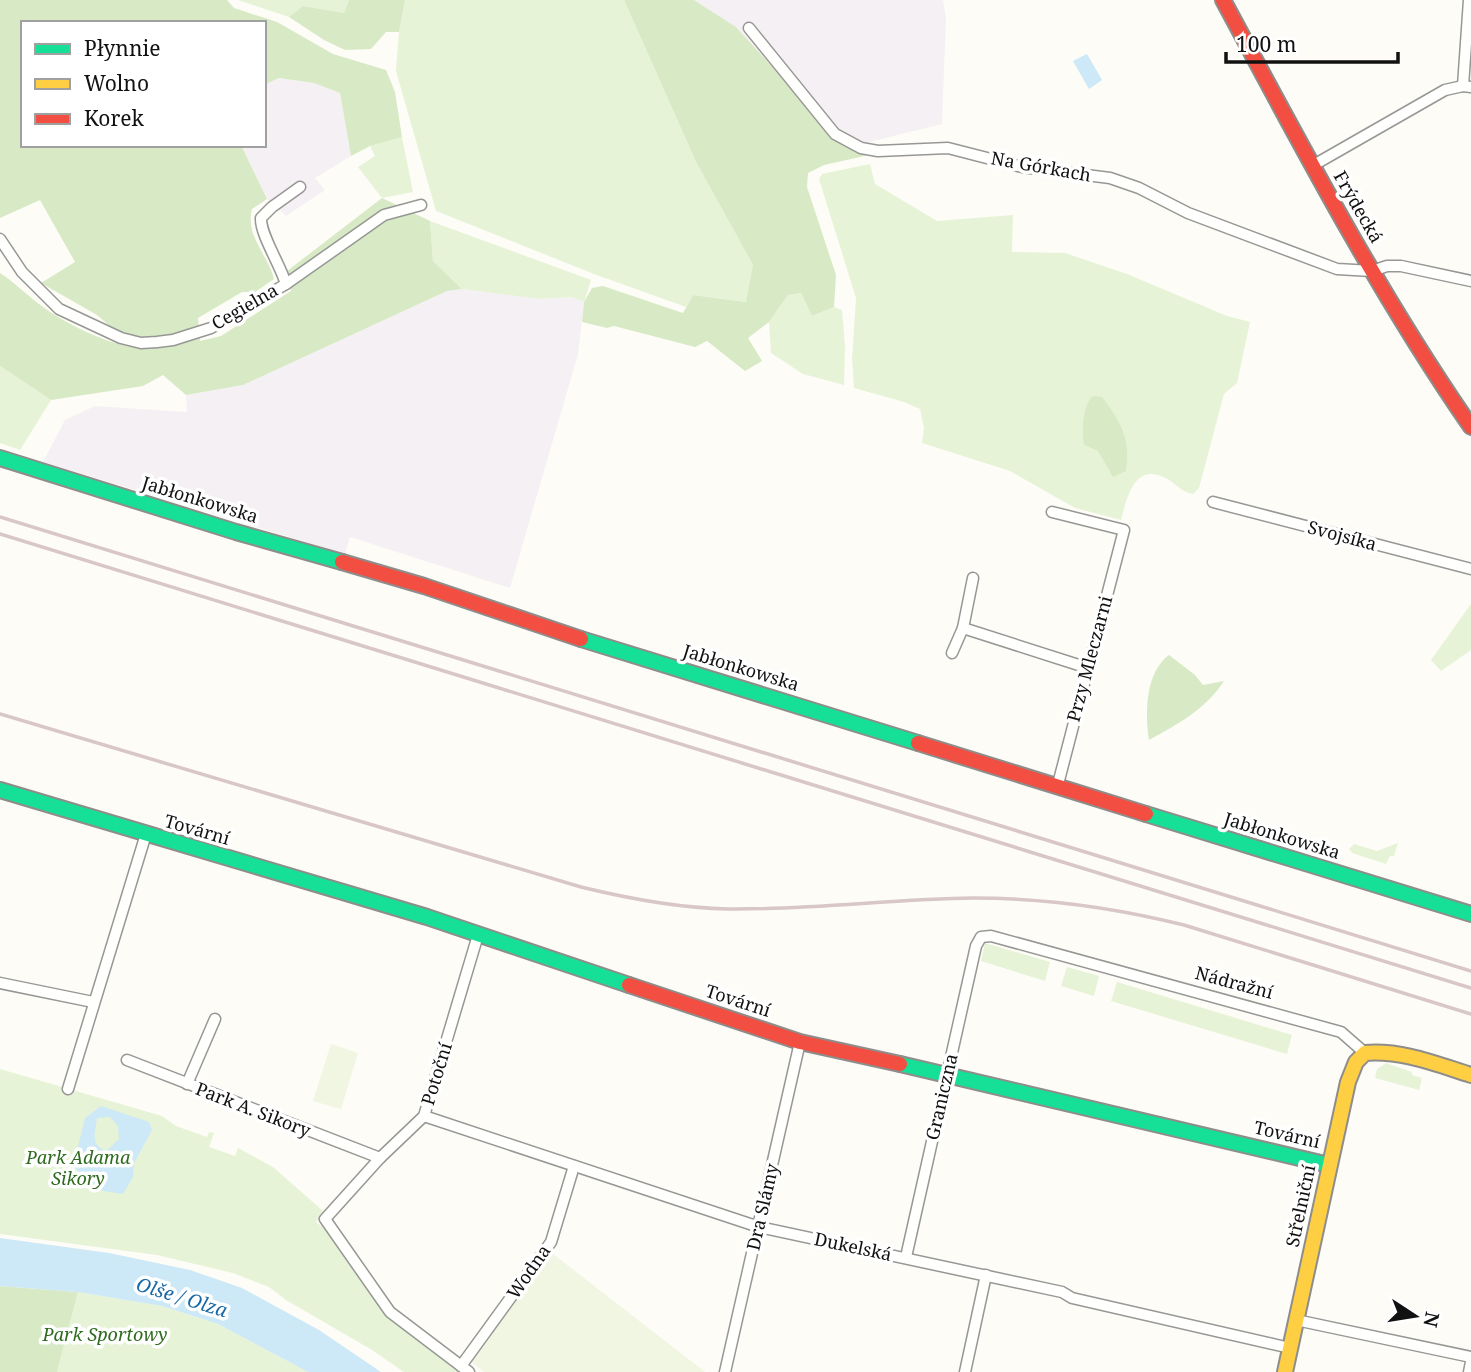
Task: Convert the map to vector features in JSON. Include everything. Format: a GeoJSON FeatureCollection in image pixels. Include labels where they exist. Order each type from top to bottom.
{"type":"FeatureCollection","features":[{"type":"Feature","properties":{"kind":"main road","name":"Frýdecká"},"geometry":{"type":"LineString","coordinates":[[1223,0],[1372,271],[1427,365],[1471,427]]}},
{"type":"Feature","properties":{"kind":"main road","name":"Jabłonkowska"},"geometry":{"type":"LineString","coordinates":[[0,458],[424,586],[538,626],[1471,914]]}},
{"type":"Feature","properties":{"kind":"main road","name":"Tovární"},"geometry":{"type":"LineString","coordinates":[[0,790],[427,917],[800,1042],[947,1074],[1329,1165]]}},
{"type":"Feature","properties":{"kind":"main road"},"geometry":{"type":"LineString","coordinates":[[1365,1053],[1374,1051],[1401,1055],[1471,1074]]}},
{"type":"Feature","properties":{"kind":"main road","name":"Střelniční"},"geometry":{"type":"LineString","coordinates":[[1285,1372],[1348,1082],[1356,1062],[1365,1053]]}},
{"type":"Feature","properties":{"kind":"street"},"geometry":{"type":"LineString","coordinates":[[1312,166],[1445,90],[1467,87],[1469,0]]}},
{"type":"Feature","properties":{"kind":"street","name":"Na Górkach"},"geometry":{"type":"LineString","coordinates":[[748,28],[835,134],[861,148],[878,151],[948,148],[1022,167],[1110,178],[1139,188],[1188,213],[1337,269],[1372,271],[1387,266],[1401,266],[1471,281]]}},
{"type":"Feature","properties":{"kind":"street"},"geometry":{"type":"LineString","coordinates":[[286,284],[280,265],[260,227],[261,218],[272,206],[300,187]]}},
{"type":"Feature","properties":{"kind":"street","name":"Cegielna"},"geometry":{"type":"LineString","coordinates":[[0,239],[22,272],[59,309],[121,338],[141,343],[173,340],[211,328],[286,284],[384,215],[421,205]]}},
{"type":"Feature","properties":{"kind":"street","name":"Svojsíka"},"geometry":{"type":"LineString","coordinates":[[1213,502],[1471,569]]}},
{"type":"Feature","properties":{"kind":"street","name":"Przy Mleczarni"},"geometry":{"type":"LineString","coordinates":[[1052,512],[1124,530],[1057,788]]}},
{"type":"Feature","properties":{"kind":"street"},"geometry":{"type":"LineString","coordinates":[[952,653],[963,628],[973,578]]}},
{"type":"Feature","properties":{"kind":"street"},"geometry":{"type":"LineString","coordinates":[[963,628],[1088,668]]}},
{"type":"Feature","properties":{"kind":"street","name":"Tovární"},"geometry":{"type":"LineString","coordinates":[[68,1089],[146,834]]}},
{"type":"Feature","properties":{"kind":"street","name":"Potoční"},"geometry":{"type":"LineString","coordinates":[[465,1369],[390,1312],[325,1219],[380,1158],[424,1116],[478,935]]}},
{"type":"Feature","properties":{"kind":"street","name":"Nádražní"},"geometry":{"type":"LineString","coordinates":[[981,937],[991,936],[1332,1029],[1348,1037],[1365,1053]]}},
{"type":"Feature","properties":{"kind":"street","name":"Graniczna"},"geometry":{"type":"LineString","coordinates":[[906,1258],[976,946],[981,937]]}},
{"type":"Feature","properties":{"kind":"street"},"geometry":{"type":"LineString","coordinates":[[0,983],[93,1002]]}},
{"type":"Feature","properties":{"kind":"street"},"geometry":{"type":"LineString","coordinates":[[187,1084],[215,1019]]}},
{"type":"Feature","properties":{"kind":"street","name":"Dra Slámy"},"geometry":{"type":"LineString","coordinates":[[725,1372],[800,1042]]}},
{"type":"Feature","properties":{"kind":"street","name":"Park A. Sikory"},"geometry":{"type":"LineString","coordinates":[[127,1060],[380,1158]]}},
{"type":"Feature","properties":{"kind":"street","name":"Dukelská"},"geometry":{"type":"LineString","coordinates":[[424,1116],[759,1227],[986,1275],[1290,1348]]}},
{"type":"Feature","properties":{"kind":"street","name":"Wodna"},"geometry":{"type":"LineString","coordinates":[[465,1369],[551,1242],[574,1166]]}},
{"type":"Feature","properties":{"kind":"street"},"geometry":{"type":"LineString","coordinates":[[965,1372],[986,1275]]}},
{"type":"Feature","properties":{"kind":"street"},"geometry":{"type":"LineString","coordinates":[[1296,1320],[1471,1360],[1469,1372]]}},
{"type":"Feature","properties":{"kind":"shaded area"},"geometry":{"type":"Polygon","coordinates":[[[694,0],[943,0],[946,18],[942,124],[845,148],[736,27],[694,0]]]}},
{"type":"Feature","properties":{"kind":"shaded area"},"geometry":{"type":"Polygon","coordinates":[[[279,78],[314,83],[340,93],[351,156],[315,178],[325,190],[286,216],[267,199],[242,147],[266,147],[266,84],[279,78]]]}},
{"type":"Feature","properties":{"kind":"shaded area"},"geometry":{"type":"Polygon","coordinates":[[[462,289],[540,299],[571,297],[584,302],[578,354],[510,588],[350,537],[345,554],[43,462],[65,420],[95,406],[187,412],[186,395],[243,385],[447,291],[462,289]]]}},
{"type":"Feature","properties":{"kind":"green space"},"geometry":{"type":"Polygon","coordinates":[[[0,0],[227,0],[234,8],[277,22],[333,54],[386,70],[395,92],[402,137],[370,146],[351,156],[340,93],[314,83],[279,78],[266,84],[266,21],[21,21],[21,147],[242,147],[267,199],[252,209],[251,219],[254,237],[274,279],[255,292],[242,292],[198,318],[200,341],[221,336],[291,291],[287,271],[382,198],[430,221],[433,261],[462,289],[447,291],[243,385],[186,395],[163,375],[143,386],[51,400],[0,366],[0,273],[61,319],[97,337],[135,348],[97,315],[41,283],[75,262],[40,200],[0,218],[0,0]]]}},
{"type":"Feature","properties":{"kind":"green space"},"geometry":{"type":"Polygon","coordinates":[[[238,0],[349,0],[344,13],[303,6],[289,17],[238,0]]]}},
{"type":"Feature","properties":{"kind":"green space"},"geometry":{"type":"Polygon","coordinates":[[[349,0],[405,0],[399,32],[386,32],[371,49],[345,50],[289,17],[303,6],[344,13],[349,0]]]}},
{"type":"Feature","properties":{"kind":"green space"},"geometry":{"type":"Polygon","coordinates":[[[405,0],[624,0],[696,162],[753,265],[747,302],[693,295],[686,307],[594,274],[436,211],[396,71],[405,0]]]}},
{"type":"Feature","properties":{"kind":"green space"},"geometry":{"type":"Polygon","coordinates":[[[624,0],[694,0],[736,27],[845,147],[869,155],[824,165],[808,173],[807,187],[836,275],[834,307],[812,316],[801,293],[788,295],[769,322],[748,338],[762,361],[745,371],[707,341],[695,347],[614,326],[607,328],[582,322],[584,302],[592,288],[603,286],[683,313],[693,295],[746,302],[753,265],[696,162],[624,0]]]}},
{"type":"Feature","properties":{"kind":"green space"},"geometry":{"type":"Polygon","coordinates":[[[402,137],[413,192],[382,198],[358,167],[375,156],[370,146],[402,137]]]}},
{"type":"Feature","properties":{"kind":"green space"},"geometry":{"type":"Polygon","coordinates":[[[870,164],[875,184],[937,221],[1013,215],[1012,252],[1065,253],[1127,274],[1227,316],[1250,322],[1237,383],[1224,394],[1199,488],[1193,494],[1169,480],[1148,474],[1140,477],[1134,484],[1121,520],[1075,508],[1010,471],[922,443],[924,428],[920,409],[854,388],[852,359],[856,298],[819,179],[822,174],[870,164]]]}},
{"type":"Feature","properties":{"kind":"green space"},"geometry":{"type":"Polygon","coordinates":[[[430,221],[591,280],[584,302],[571,297],[540,299],[462,289],[433,261],[430,221]]]}},
{"type":"Feature","properties":{"kind":"green space"},"geometry":{"type":"Polygon","coordinates":[[[801,293],[812,316],[834,307],[842,310],[844,385],[803,374],[771,353],[769,322],[788,295],[801,293]]]}},
{"type":"Feature","properties":{"kind":"green space"},"geometry":{"type":"Polygon","coordinates":[[[0,366],[51,400],[20,450],[0,443],[0,366]]]}},
{"type":"Feature","properties":{"kind":"green space"},"geometry":{"type":"Polygon","coordinates":[[[1093,396],[1102,397],[1109,406],[1126,440],[1126,471],[1113,477],[1098,451],[1084,445],[1085,412],[1093,396]]]}},
{"type":"Feature","properties":{"kind":"green space"},"geometry":{"type":"Polygon","coordinates":[[[1471,604],[1471,650],[1441,671],[1431,660],[1471,604]]]}},
{"type":"Feature","properties":{"kind":"green space"},"geometry":{"type":"Polygon","coordinates":[[[1169,655],[1195,675],[1203,685],[1224,681],[1200,708],[1149,740],[1148,694],[1155,672],[1169,655]]]}},
{"type":"Feature","properties":{"kind":"green space"},"geometry":{"type":"Polygon","coordinates":[[[1398,843],[1394,856],[1390,856],[1386,864],[1352,853],[1349,849],[1354,844],[1377,851],[1398,843]]]}},
{"type":"Feature","properties":{"kind":"green space"},"geometry":{"type":"Polygon","coordinates":[[[985,943],[1050,962],[1045,981],[981,961],[985,943]]]}},
{"type":"Feature","properties":{"kind":"green space"},"geometry":{"type":"Polygon","coordinates":[[[1067,967],[1099,976],[1094,996],[1061,986],[1067,967]]]}},
{"type":"Feature","properties":{"kind":"green space"},"geometry":{"type":"Polygon","coordinates":[[[1117,982],[1292,1035],[1287,1054],[1111,1001],[1117,982]]]}},
{"type":"Feature","properties":{"kind":"green space"},"geometry":{"type":"Polygon","coordinates":[[[331,1044],[358,1053],[341,1109],[313,1101],[331,1044]]]}},
{"type":"Feature","properties":{"kind":"green space"},"geometry":{"type":"Polygon","coordinates":[[[1386,1063],[1422,1078],[1419,1090],[1375,1078],[1377,1069],[1386,1063]]]}},
{"type":"Feature","properties":{"kind":"green space","name":"Park Adama Sikory"},"geometry":{"type":"Polygon","coordinates":[[[0,1069],[162,1116],[176,1126],[207,1137],[209,1132],[214,1133],[209,1147],[235,1156],[238,1148],[273,1167],[323,1211],[316,1222],[331,1234],[386,1314],[463,1372],[404,1372],[269,1287],[233,1273],[157,1255],[0,1234],[0,1069]]]}},
{"type":"Feature","properties":{"kind":"green space"},"geometry":{"type":"Polygon","coordinates":[[[553,1254],[705,1372],[484,1372],[470,1361],[553,1254]]]}},
{"type":"Feature","properties":{"kind":"green space"},"geometry":{"type":"Polygon","coordinates":[[[0,1286],[78,1292],[57,1372],[0,1372],[0,1286]]]}},
{"type":"Feature","properties":{"kind":"green space","name":"Park Sportowy"},"geometry":{"type":"Polygon","coordinates":[[[78,1292],[162,1306],[218,1324],[308,1372],[57,1372],[78,1292]]]}},
{"type":"Feature","properties":{"kind":"water"},"geometry":{"type":"Polygon","coordinates":[[[1087,54],[1102,80],[1089,89],[1073,61],[1087,54]]]}},
{"type":"Feature","properties":{"kind":"water"},"geometry":{"type":"Polygon","coordinates":[[[101,1106],[149,1122],[152,1130],[134,1163],[133,1177],[123,1194],[103,1191],[84,1183],[76,1168],[76,1155],[85,1118],[101,1106]],[[110,1117],[97,1118],[95,1138],[101,1148],[106,1151],[119,1139],[118,1126],[110,1117]]]}},
{"type":"Feature","properties":{"kind":"water","name":"Olše / Olza"},"geometry":{"type":"Polygon","coordinates":[[[0,1238],[109,1253],[190,1270],[242,1288],[319,1330],[381,1372],[308,1372],[218,1324],[162,1306],[78,1292],[0,1286],[0,1238]]]}},
{"type":"Feature","properties":{"kind":"railway"},"geometry":{"type":"LineString","coordinates":[[0,517],[1471,971]]}},
{"type":"Feature","properties":{"kind":"railway"},"geometry":{"type":"LineString","coordinates":[[0,534],[1471,988]]}},
{"type":"Feature","properties":{"kind":"railway"},"geometry":{"type":"LineString","coordinates":[[0,714],[581,887],[618,895],[672,905],[728,909],[973,898],[1079,905],[1184,925],[1471,1014]]}},
{"type":"Feature","properties":{"kind":"traffic: fast"},"geometry":{"type":"LineString","coordinates":[[0,458],[236,532],[342,562]]}},
{"type":"Feature","properties":{"kind":"traffic: fast"},"geometry":{"type":"LineString","coordinates":[[581,639],[918,743]]}},
{"type":"Feature","properties":{"kind":"traffic: fast"},"geometry":{"type":"LineString","coordinates":[[0,790],[427,917],[629,985]]}},
{"type":"Feature","properties":{"kind":"traffic: fast"},"geometry":{"type":"LineString","coordinates":[[1146,814],[1471,914]]}},
{"type":"Feature","properties":{"kind":"traffic: fast"},"geometry":{"type":"LineString","coordinates":[[900,1064],[1329,1165]]}},
{"type":"Feature","properties":{"kind":"traffic: slow"},"geometry":{"type":"LineString","coordinates":[[1285,1372],[1348,1082],[1356,1062],[1365,1053],[1392,1054],[1419,1059],[1471,1075]]}},
{"type":"Feature","properties":{"kind":"traffic: jam"},"geometry":{"type":"LineString","coordinates":[[1223,0],[1372,270],[1471,427]]}},
{"type":"Feature","properties":{"kind":"traffic: jam"},"geometry":{"type":"LineString","coordinates":[[342,562],[424,586],[581,639]]}},
{"type":"Feature","properties":{"kind":"traffic: jam"},"geometry":{"type":"LineString","coordinates":[[918,743],[1146,814]]}},
{"type":"Feature","properties":{"kind":"traffic: jam"},"geometry":{"type":"LineString","coordinates":[[629,985],[800,1042],[900,1064]]}}]}
